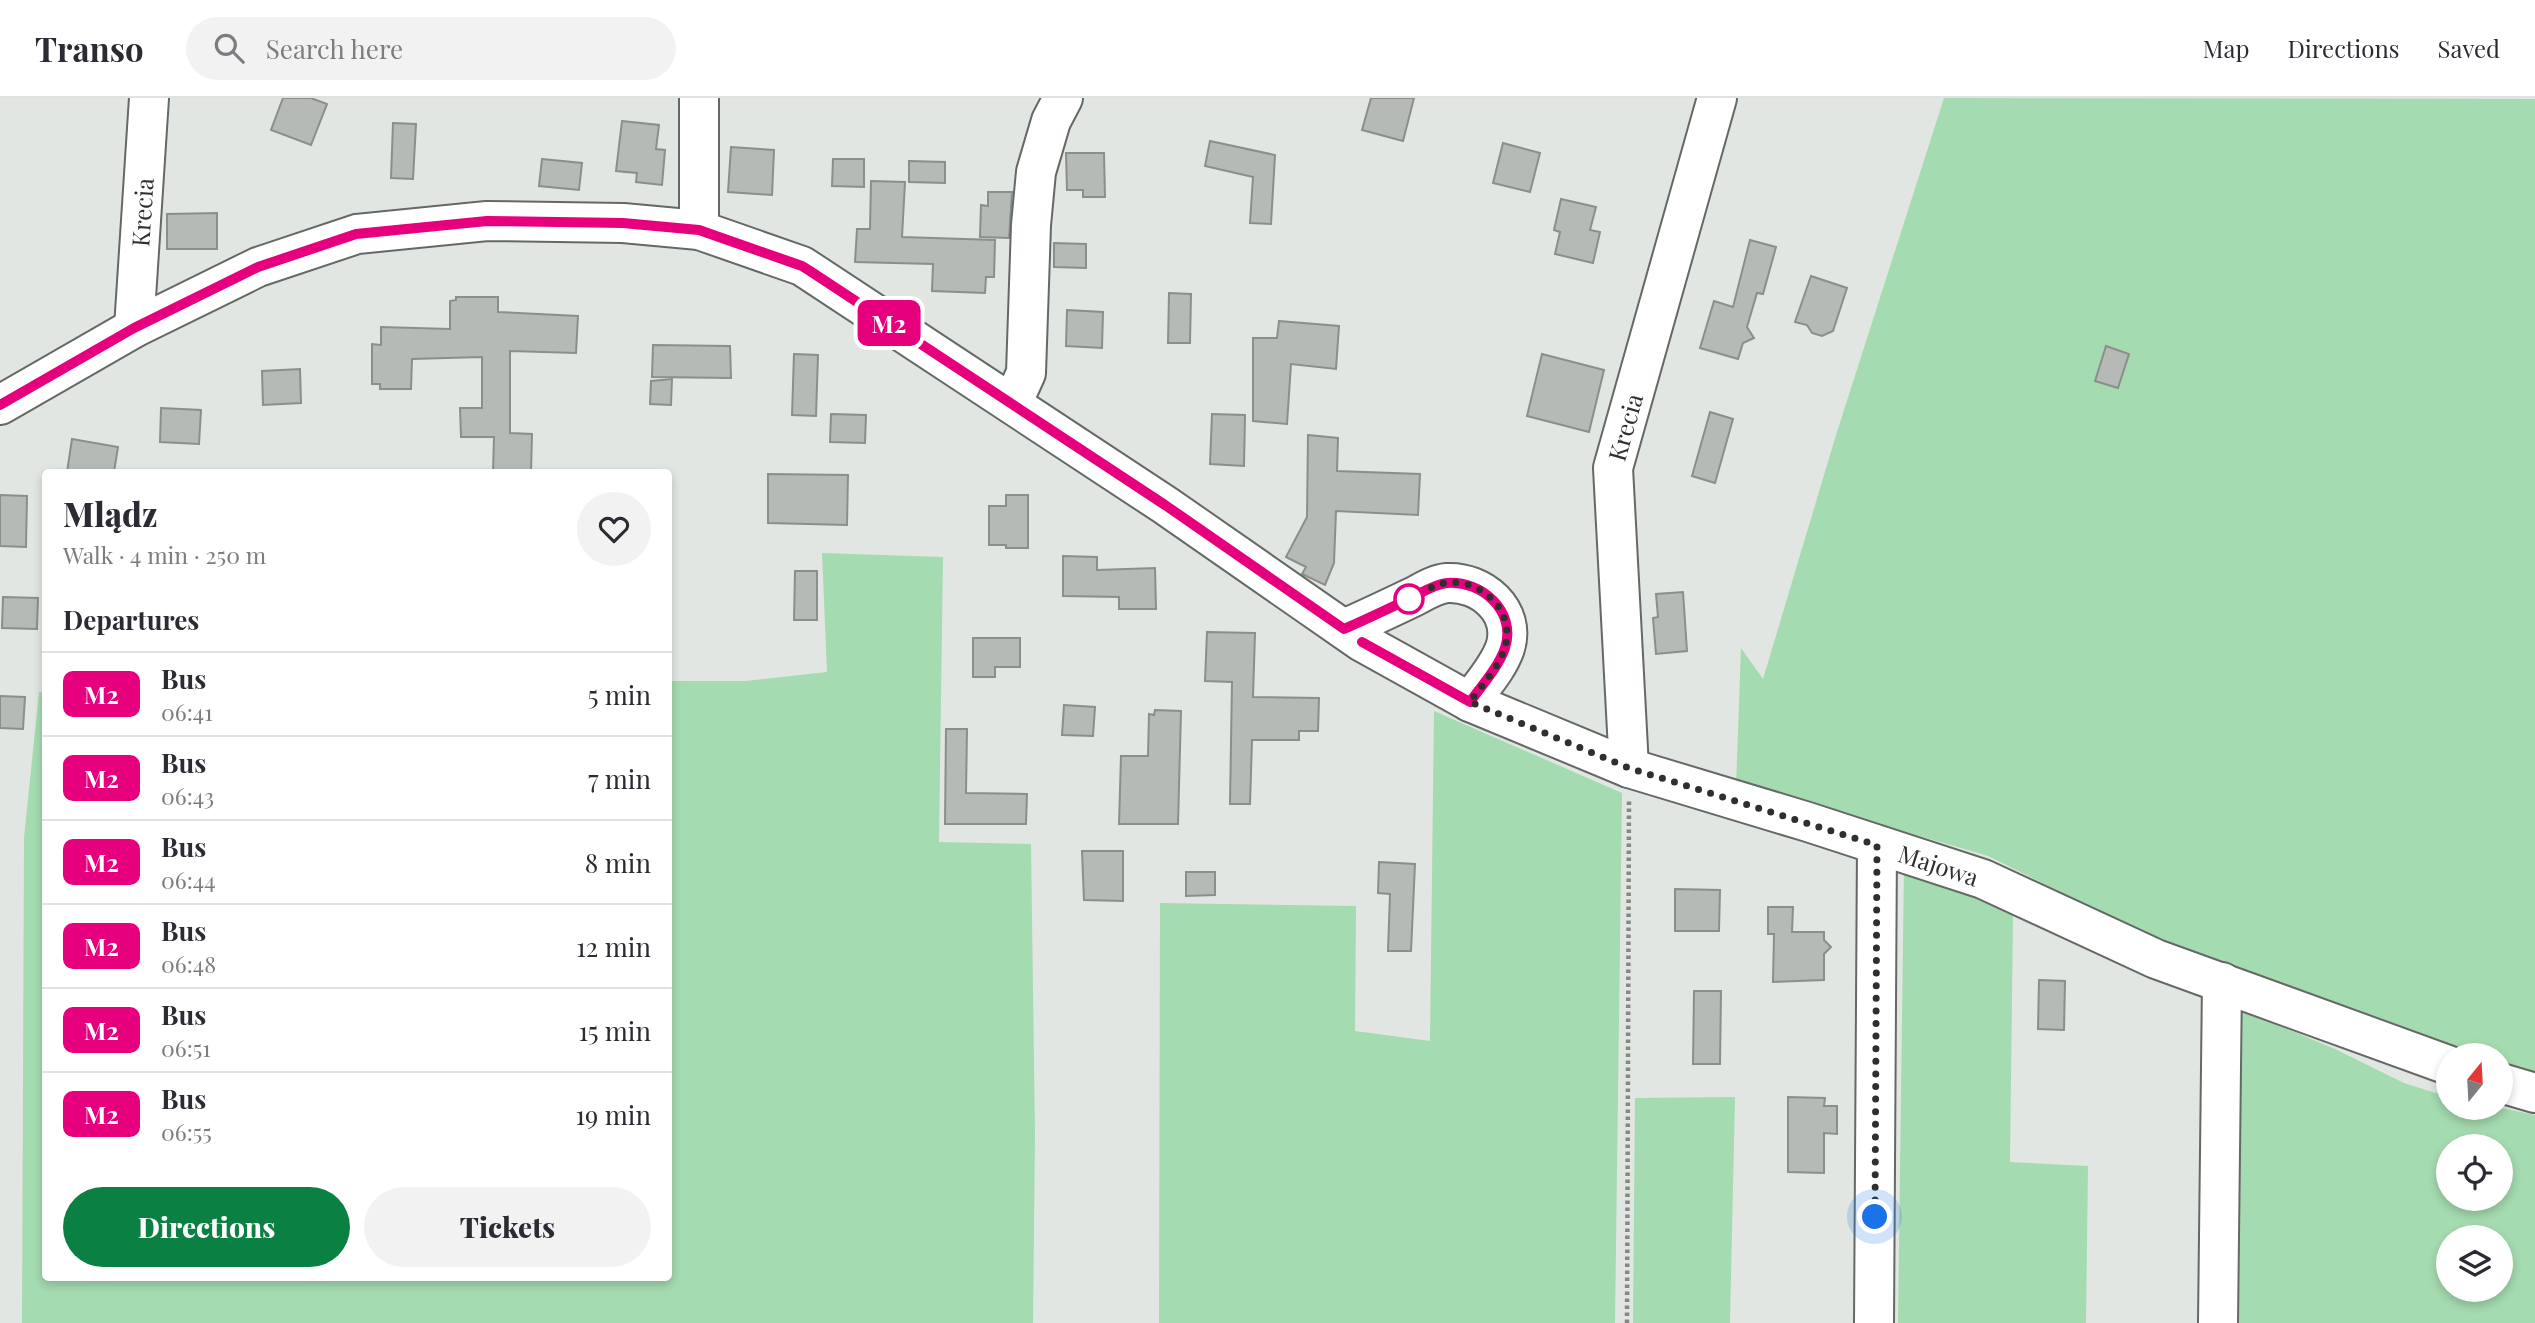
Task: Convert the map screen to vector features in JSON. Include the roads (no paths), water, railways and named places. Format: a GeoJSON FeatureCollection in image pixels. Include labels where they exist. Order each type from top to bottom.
{"type":"FeatureCollection","features":[{"type":"Feature","properties":{"kind":"street","name":"Krecia"},"geometry":{"type":"LineString","coordinates":[[134,328],[149,98]]}},
{"type":"Feature","properties":{"kind":"street"},"geometry":{"type":"LineString","coordinates":[[699,98],[699,230]]}},
{"type":"Feature","properties":{"kind":"street"},"geometry":{"type":"LineString","coordinates":[[1012,404],[1026,373],[1030,237],[1036,172],[1051,121],[1063,98]]}},
{"type":"Feature","properties":{"kind":"street","name":"Krecia"},"geometry":{"type":"LineString","coordinates":[[1629,768],[1613,468],[1717,98]]}},
{"type":"Feature","properties":{"kind":"street","name":"Majowa"},"geometry":{"type":"LineString","coordinates":[[0,405],[134,328],[258,267],[356,234],[487,221],[623,223],[699,230],[802,266],[1165,505],[1344,629],[1470,702],[1629,768],[1983,880],[2156,959],[2436,1061]]}},
{"type":"Feature","properties":{"kind":"street"},"geometry":{"type":"LineString","coordinates":[[1344,629],[1447,583],[1471,585],[1485,592],[1496,603],[1505,619],[1506,646],[1498,663],[1470,702]]}},
{"type":"Feature","properties":{"kind":"street"},"geometry":{"type":"LineString","coordinates":[[1874,1323],[1877,845]]}},
{"type":"Feature","properties":{"kind":"street"},"geometry":{"type":"LineString","coordinates":[[2218,1323],[2222,982]]}},
{"type":"Feature","properties":{"kind":"street"},"geometry":{"type":"LineString","coordinates":[[2513,1087],[2535,1093]]}}]}
